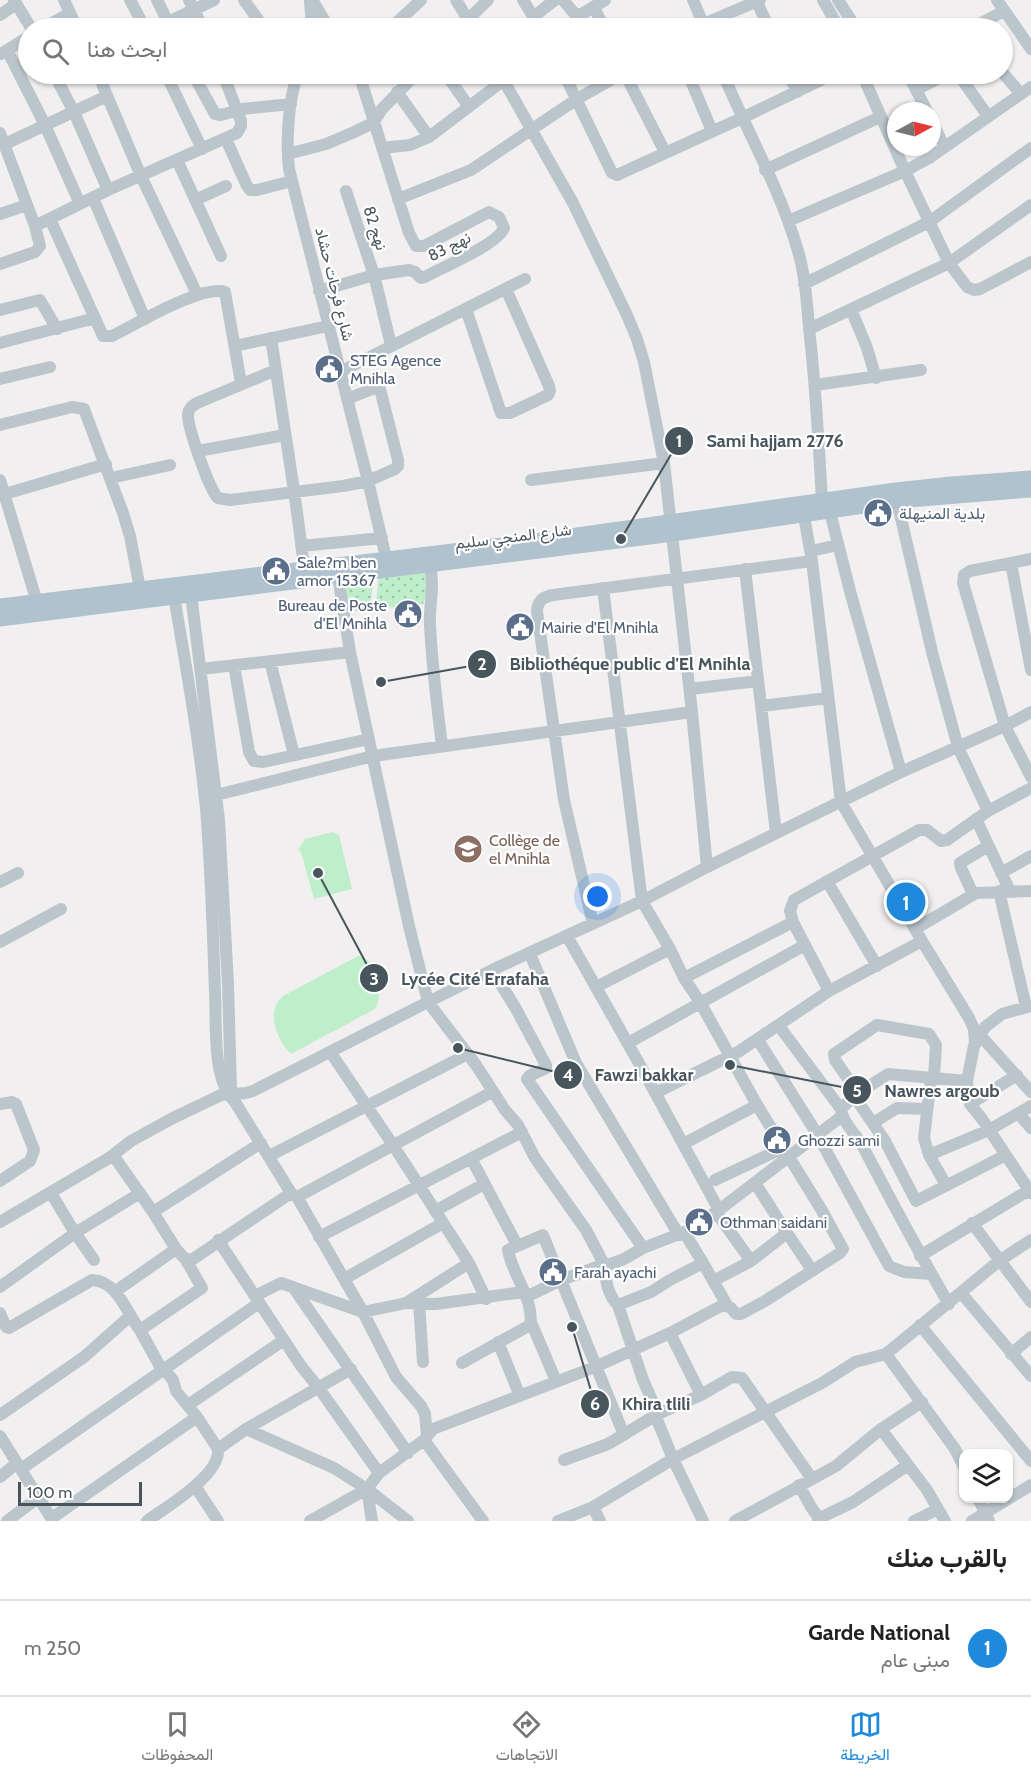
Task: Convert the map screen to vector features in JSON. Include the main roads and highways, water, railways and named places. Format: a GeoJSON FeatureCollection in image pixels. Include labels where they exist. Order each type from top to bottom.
{"type":"FeatureCollection","features":[{"type":"Feature","properties":{"kind":"main road","name":"شارع المنجي سليم"},"geometry":{"type":"LineString","coordinates":[[0,606],[304,568],[430,565],[826,506],[951,484],[1031,478]]}},
{"type":"Feature","properties":{"kind":"main road","name":"شارع المنجي سليم"},"geometry":{"type":"LineString","coordinates":[[0,619],[338,576],[387,565],[672,528],[804,516],[826,506],[1031,490]]}},
{"type":"Feature","properties":{"kind":"place","name":"STEG Agence Mnihla"},"geometry":{"type":"Point","coordinates":[329,369]}},
{"type":"Feature","properties":{"kind":"place","name":"بلدية المنيهلة"},"geometry":{"type":"Point","coordinates":[878,513]}},
{"type":"Feature","properties":{"kind":"place","name":"Sami hajjam 2776"},"geometry":{"type":"Point","coordinates":[621,539]}},
{"type":"Feature","properties":{"kind":"place","name":"Sale?m ben amor 15367"},"geometry":{"type":"Point","coordinates":[276,571]}},
{"type":"Feature","properties":{"kind":"place","name":"Bureau de Poste d'El Mnihla"},"geometry":{"type":"Point","coordinates":[408,614]}},
{"type":"Feature","properties":{"kind":"place","name":"Mairie d'El Mnihla"},"geometry":{"type":"Point","coordinates":[520,627]}},
{"type":"Feature","properties":{"kind":"place","name":"Bibliothéque public d'El Mnihla"},"geometry":{"type":"Point","coordinates":[381,682]}},
{"type":"Feature","properties":{"kind":"place","name":"Collège de el Mnihla"},"geometry":{"type":"Point","coordinates":[468,849]}},
{"type":"Feature","properties":{"kind":"place","name":"Lycée Cité Errafaha"},"geometry":{"type":"Point","coordinates":[318,873]}},
{"type":"Feature","properties":{"kind":"place","name":"Garde National"},"geometry":{"type":"Point","coordinates":[906,902]}},
{"type":"Feature","properties":{"kind":"place","name":"Fawzi bakkar"},"geometry":{"type":"Point","coordinates":[458,1048]}},
{"type":"Feature","properties":{"kind":"place","name":"Nawres argoub"},"geometry":{"type":"Point","coordinates":[730,1065]}},
{"type":"Feature","properties":{"kind":"place","name":"Ghozzi sami"},"geometry":{"type":"Point","coordinates":[777,1140]}},
{"type":"Feature","properties":{"kind":"place","name":"Othman saidani"},"geometry":{"type":"Point","coordinates":[699,1222]}},
{"type":"Feature","properties":{"kind":"place","name":"Farah ayachi"},"geometry":{"type":"Point","coordinates":[553,1272]}},
{"type":"Feature","properties":{"kind":"place","name":"Khira tlili"},"geometry":{"type":"Point","coordinates":[572,1327]}}]}
